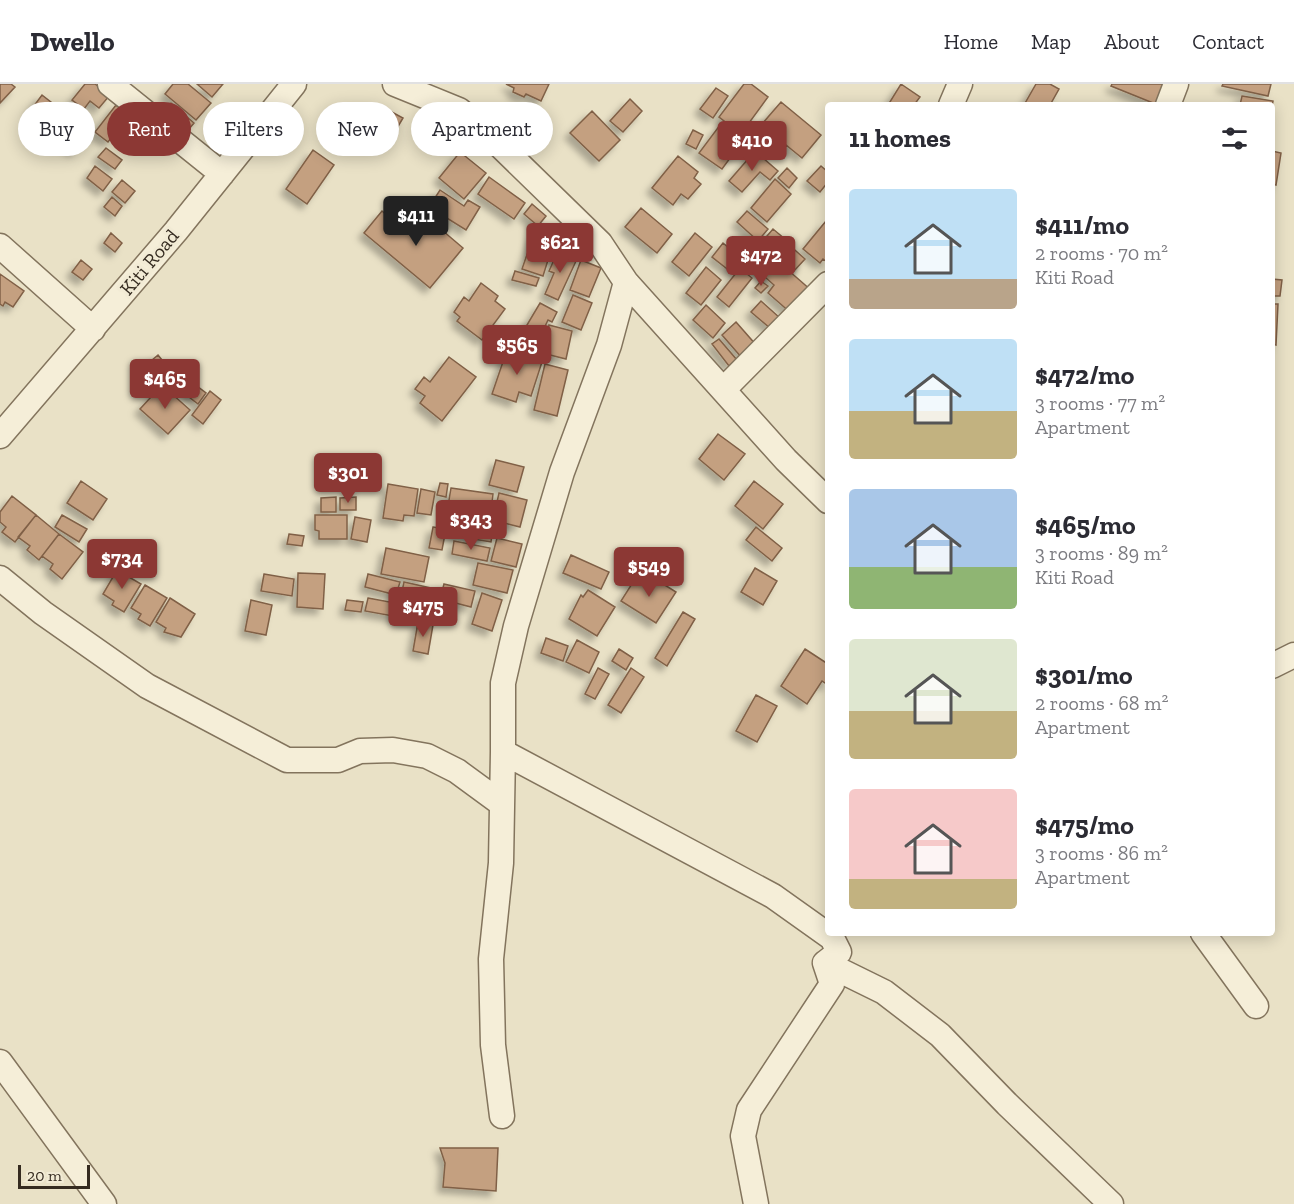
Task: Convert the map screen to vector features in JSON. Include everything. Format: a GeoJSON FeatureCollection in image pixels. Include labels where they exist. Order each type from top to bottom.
{"type":"FeatureCollection","features":[{"type":"Feature","properties":{"kind":"street"},"geometry":{"type":"LineString","coordinates":[[110,84],[222,174]]}},
{"type":"Feature","properties":{"kind":"street","name":"Kiti Road"},"geometry":{"type":"LineString","coordinates":[[0,436],[93,329],[294,84]]}},
{"type":"Feature","properties":{"kind":"street"},"geometry":{"type":"LineString","coordinates":[[395,84],[459,110],[600,243],[626,282],[786,460],[825,498]]}},
{"type":"Feature","properties":{"kind":"street"},"geometry":{"type":"LineString","coordinates":[[952,102],[960,84]]}},
{"type":"Feature","properties":{"kind":"street"},"geometry":{"type":"LineString","coordinates":[[1169,102],[1176,84]]}},
{"type":"Feature","properties":{"kind":"street"},"geometry":{"type":"LineString","coordinates":[[0,246],[93,329]]}},
{"type":"Feature","properties":{"kind":"street"},"geometry":{"type":"LineString","coordinates":[[502,1116],[493,1035],[491,959],[501,863],[503,683],[516,626],[562,472],[609,345],[626,282]]}},
{"type":"Feature","properties":{"kind":"street"},"geometry":{"type":"LineString","coordinates":[[723,390],[810,306],[825,288]]}},
{"type":"Feature","properties":{"kind":"street"},"geometry":{"type":"LineString","coordinates":[[0,578],[43,613],[147,686],[287,760],[338,760],[360,751],[393,750],[428,756],[457,771],[502,804]]}},
{"type":"Feature","properties":{"kind":"street"},"geometry":{"type":"LineString","coordinates":[[1275,664],[1294,654]]}},
{"type":"Feature","properties":{"kind":"street"},"geometry":{"type":"LineString","coordinates":[[503,752],[773,896],[825,933]]}},
{"type":"Feature","properties":{"kind":"street"},"geometry":{"type":"LineString","coordinates":[[825,963],[839,952],[829,936]]}},
{"type":"Feature","properties":{"kind":"street"},"geometry":{"type":"LineString","coordinates":[[1205,936],[1256,1006]]}},
{"type":"Feature","properties":{"kind":"street"},"geometry":{"type":"LineString","coordinates":[[756,1204],[743,1136],[749,1110],[832,984],[825,963]]}},
{"type":"Feature","properties":{"kind":"street"},"geometry":{"type":"LineString","coordinates":[[825,963],[884,992],[940,1035],[1007,1104],[1111,1204]]}},
{"type":"Feature","properties":{"kind":"street"},"geometry":{"type":"LineString","coordinates":[[0,1062],[104,1204]]}},
{"type":"Feature","properties":{"kind":"building"},"geometry":{"type":"Polygon","coordinates":[[[0,84],[11,84],[15,87],[0,103],[0,84]]]}},
{"type":"Feature","properties":{"kind":"building"},"geometry":{"type":"Polygon","coordinates":[[[85,84],[95,84],[110,95],[99,108],[95,102],[72,100],[85,84]]]}},
{"type":"Feature","properties":{"kind":"building"},"geometry":{"type":"Polygon","coordinates":[[[173,84],[188,84],[210,102],[203,102],[203,112],[196,120],[191,116],[191,102],[175,102],[165,94],[173,84]]]}},
{"type":"Feature","properties":{"kind":"building"},"geometry":{"type":"Polygon","coordinates":[[[197,84],[223,84],[212,97],[197,84]]]}},
{"type":"Feature","properties":{"kind":"building"},"geometry":{"type":"Polygon","coordinates":[[[506,84],[549,84],[541,101],[526,94],[524,97],[513,92],[514,88],[506,84]]]}},
{"type":"Feature","properties":{"kind":"building"},"geometry":{"type":"Polygon","coordinates":[[[744,84],[751,84],[768,97],[741,134],[719,117],[744,84]]]}},
{"type":"Feature","properties":{"kind":"building"},"geometry":{"type":"Polygon","coordinates":[[[901,84],[920,97],[916,102],[890,102],[901,84]]]}},
{"type":"Feature","properties":{"kind":"building"},"geometry":{"type":"Polygon","coordinates":[[[1036,84],[1050,84],[1059,89],[1052,102],[1026,102],[1036,84]]]}},
{"type":"Feature","properties":{"kind":"building"},"geometry":{"type":"Polygon","coordinates":[[[1112,84],[1161,84],[1166,86],[1159,102],[1151,102],[1111,86],[1112,84]]]}},
{"type":"Feature","properties":{"kind":"building"},"geometry":{"type":"Polygon","coordinates":[[[1223,84],[1271,84],[1268,96],[1222,86],[1223,84]]]}},
{"type":"Feature","properties":{"kind":"building"},"geometry":{"type":"Polygon","coordinates":[[[716,88],[728,96],[713,118],[700,109],[716,88]]]}},
{"type":"Feature","properties":{"kind":"building"},"geometry":{"type":"Polygon","coordinates":[[[42,95],[51,102],[37,102],[42,95]]]}},
{"type":"Feature","properties":{"kind":"building"},"geometry":{"type":"Polygon","coordinates":[[[1242,96],[1273,101],[1273,102],[1241,102],[1242,96]]]}},
{"type":"Feature","properties":{"kind":"building"},"geometry":{"type":"Polygon","coordinates":[[[630,99],[642,111],[623,132],[610,121],[630,99]]]}},
{"type":"Feature","properties":{"kind":"building"},"geometry":{"type":"Polygon","coordinates":[[[781,102],[821,135],[802,158],[786,145],[782,150],[768,138],[773,133],[762,124],[781,102]]]}},
{"type":"Feature","properties":{"kind":"building"},"geometry":{"type":"Polygon","coordinates":[[[592,111],[620,140],[599,161],[570,133],[592,111]]]}},
{"type":"Feature","properties":{"kind":"building"},"geometry":{"type":"Polygon","coordinates":[[[107,117],[107,141],[95,132],[107,117]]]}},
{"type":"Feature","properties":{"kind":"building"},"geometry":{"type":"Polygon","coordinates":[[[720,125],[742,142],[722,169],[699,153],[720,125]]]}},
{"type":"Feature","properties":{"kind":"building"},"geometry":{"type":"Polygon","coordinates":[[[693,130],[703,135],[696,149],[686,144],[693,130]]]}},
{"type":"Feature","properties":{"kind":"building"},"geometry":{"type":"Polygon","coordinates":[[[106,148],[107,156],[117,156],[122,160],[115,169],[98,157],[106,148]]]}},
{"type":"Feature","properties":{"kind":"building"},"geometry":{"type":"Polygon","coordinates":[[[313,150],[316,156],[321,156],[334,165],[307,204],[286,189],[313,150]]]}},
{"type":"Feature","properties":{"kind":"building"},"geometry":{"type":"Polygon","coordinates":[[[755,151],[778,171],[770,180],[760,172],[742,192],[729,181],[755,151]]]}},
{"type":"Feature","properties":{"kind":"building"},"geometry":{"type":"Polygon","coordinates":[[[1275,152],[1281,153],[1275,185],[1275,152]]]}},
{"type":"Feature","properties":{"kind":"building"},"geometry":{"type":"Polygon","coordinates":[[[457,156],[465,156],[486,173],[464,199],[439,178],[457,156]]]}},
{"type":"Feature","properties":{"kind":"building"},"geometry":{"type":"Polygon","coordinates":[[[678,156],[698,172],[694,178],[701,184],[688,199],[681,194],[673,205],[652,188],[678,156]]]}},
{"type":"Feature","properties":{"kind":"building"},"geometry":{"type":"Polygon","coordinates":[[[95,166],[112,179],[103,191],[87,178],[95,166]]]}},
{"type":"Feature","properties":{"kind":"building"},"geometry":{"type":"Polygon","coordinates":[[[821,166],[825,169],[825,186],[820,192],[807,181],[821,166]]]}},
{"type":"Feature","properties":{"kind":"building"},"geometry":{"type":"Polygon","coordinates":[[[787,168],[797,178],[789,188],[778,178],[787,168]]]}},
{"type":"Feature","properties":{"kind":"building"},"geometry":{"type":"Polygon","coordinates":[[[489,177],[525,203],[514,219],[478,194],[489,177]]]}},
{"type":"Feature","properties":{"kind":"building"},"geometry":{"type":"Polygon","coordinates":[[[775,179],[791,194],[767,222],[751,208],[775,179]]]}},
{"type":"Feature","properties":{"kind":"building"},"geometry":{"type":"Polygon","coordinates":[[[122,180],[135,191],[125,203],[112,192],[122,180]]]}},
{"type":"Feature","properties":{"kind":"building"},"geometry":{"type":"Polygon","coordinates":[[[440,190],[464,206],[468,200],[480,207],[466,230],[429,207],[440,190]]]}},
{"type":"Feature","properties":{"kind":"building"},"geometry":{"type":"Polygon","coordinates":[[[112,197],[122,206],[115,216],[104,207],[112,197]]]}},
{"type":"Feature","properties":{"kind":"building"},"geometry":{"type":"Polygon","coordinates":[[[532,204],[546,216],[538,226],[524,214],[532,204]]]}},
{"type":"Feature","properties":{"kind":"building"},"geometry":{"type":"Polygon","coordinates":[[[641,208],[672,234],[657,253],[625,227],[641,208]]]}},
{"type":"Feature","properties":{"kind":"building"},"geometry":{"type":"Polygon","coordinates":[[[382,211],[414,238],[429,219],[463,248],[430,288],[364,233],[382,211]]]}},
{"type":"Feature","properties":{"kind":"building"},"geometry":{"type":"Polygon","coordinates":[[[747,211],[768,229],[758,241],[737,222],[747,211]]]}},
{"type":"Feature","properties":{"kind":"building"},"geometry":{"type":"Polygon","coordinates":[[[825,222],[825,261],[823,259],[820,263],[803,249],[825,222]]]}},
{"type":"Feature","properties":{"kind":"building"},"geometry":{"type":"Polygon","coordinates":[[[773,229],[785,239],[773,253],[761,243],[773,229]]]}},
{"type":"Feature","properties":{"kind":"building"},"geometry":{"type":"Polygon","coordinates":[[[111,233],[122,243],[115,252],[104,243],[111,233]]]}},
{"type":"Feature","properties":{"kind":"building"},"geometry":{"type":"Polygon","coordinates":[[[695,233],[712,247],[689,276],[672,262],[695,233]]]}},
{"type":"Feature","properties":{"kind":"building"},"geometry":{"type":"Polygon","coordinates":[[[534,234],[554,241],[543,276],[522,269],[534,234]]]}},
{"type":"Feature","properties":{"kind":"building"},"geometry":{"type":"Polygon","coordinates":[[[723,243],[742,259],[731,272],[712,257],[723,243]]]}},
{"type":"Feature","properties":{"kind":"building"},"geometry":{"type":"Polygon","coordinates":[[[787,243],[805,259],[794,271],[777,256],[787,243]]]}},
{"type":"Feature","properties":{"kind":"building"},"geometry":{"type":"Polygon","coordinates":[[[764,249],[812,291],[792,314],[768,293],[774,285],[750,264],[764,249]]]}},
{"type":"Feature","properties":{"kind":"building"},"geometry":{"type":"Polygon","coordinates":[[[558,251],[577,259],[558,300],[545,294],[554,273],[549,271],[558,251]]]}},
{"type":"Feature","properties":{"kind":"building"},"geometry":{"type":"Polygon","coordinates":[[[81,260],[92,269],[83,280],[72,272],[81,260]]]}},
{"type":"Feature","properties":{"kind":"building"},"geometry":{"type":"Polygon","coordinates":[[[581,260],[601,268],[589,297],[570,290],[581,260]]]}},
{"type":"Feature","properties":{"kind":"building"},"geometry":{"type":"Polygon","coordinates":[[[706,267],[721,280],[701,305],[686,293],[706,267]]]}},
{"type":"Feature","properties":{"kind":"building"},"geometry":{"type":"Polygon","coordinates":[[[740,268],[752,278],[729,307],[717,297],[740,268]]]}},
{"type":"Feature","properties":{"kind":"building"},"geometry":{"type":"Polygon","coordinates":[[[515,271],[539,278],[536,286],[512,280],[515,271]]]}},
{"type":"Feature","properties":{"kind":"building"},"geometry":{"type":"Polygon","coordinates":[[[0,274],[24,291],[13,307],[5,302],[3,306],[0,304],[0,274]]]}},
{"type":"Feature","properties":{"kind":"building"},"geometry":{"type":"Polygon","coordinates":[[[1275,279],[1282,280],[1280,296],[1275,296],[1275,279]]]}},
{"type":"Feature","properties":{"kind":"building"},"geometry":{"type":"Polygon","coordinates":[[[761,281],[768,286],[761,293],[755,288],[761,281]]]}},
{"type":"Feature","properties":{"kind":"building"},"geometry":{"type":"Polygon","coordinates":[[[481,283],[498,296],[495,301],[505,309],[482,340],[457,321],[460,317],[454,312],[464,297],[469,301],[481,283]]]}},
{"type":"Feature","properties":{"kind":"building"},"geometry":{"type":"Polygon","coordinates":[[[573,295],[592,303],[581,330],[562,322],[573,295]]]}},
{"type":"Feature","properties":{"kind":"building"},"geometry":{"type":"Polygon","coordinates":[[[761,301],[780,318],[771,329],[751,312],[761,301]]]}},
{"type":"Feature","properties":{"kind":"building"},"geometry":{"type":"Polygon","coordinates":[[[540,303],[557,312],[552,322],[548,320],[540,337],[524,330],[540,303]]]}},
{"type":"Feature","properties":{"kind":"building"},"geometry":{"type":"Polygon","coordinates":[[[1275,304],[1278,304],[1276,345],[1275,304]]]}},
{"type":"Feature","properties":{"kind":"building"},"geometry":{"type":"Polygon","coordinates":[[[706,305],[725,323],[713,338],[693,320],[706,305]]]}},
{"type":"Feature","properties":{"kind":"building"},"geometry":{"type":"Polygon","coordinates":[[[736,322],[757,346],[742,358],[722,335],[736,322]]]}},
{"type":"Feature","properties":{"kind":"building"},"geometry":{"type":"Polygon","coordinates":[[[549,325],[572,331],[566,359],[542,353],[549,325]]]}},
{"type":"Feature","properties":{"kind":"building"},"geometry":{"type":"Polygon","coordinates":[[[719,339],[737,360],[729,366],[712,344],[719,339]]]}},
{"type":"Feature","properties":{"kind":"building"},"geometry":{"type":"Polygon","coordinates":[[[507,350],[542,362],[531,396],[519,392],[516,402],[492,394],[507,350]]]}},
{"type":"Feature","properties":{"kind":"building"},"geometry":{"type":"Polygon","coordinates":[[[158,355],[170,370],[164,375],[152,360],[158,355]]]}},
{"type":"Feature","properties":{"kind":"building"},"geometry":{"type":"Polygon","coordinates":[[[449,357],[476,377],[442,421],[420,403],[425,396],[415,389],[424,377],[430,382],[449,357]]]}},
{"type":"Feature","properties":{"kind":"building"},"geometry":{"type":"Polygon","coordinates":[[[545,364],[568,370],[557,416],[534,410],[545,364]]]}},
{"type":"Feature","properties":{"kind":"building"},"geometry":{"type":"Polygon","coordinates":[[[193,383],[206,393],[198,404],[185,394],[193,383]]]}},
{"type":"Feature","properties":{"kind":"building"},"geometry":{"type":"Polygon","coordinates":[[[162,385],[190,410],[168,434],[140,409],[162,385]]]}},
{"type":"Feature","properties":{"kind":"building"},"geometry":{"type":"Polygon","coordinates":[[[210,391],[221,400],[203,424],[192,415],[210,391]]]}},
{"type":"Feature","properties":{"kind":"building"},"geometry":{"type":"Polygon","coordinates":[[[718,434],[745,454],[724,480],[699,459],[718,434]]]}},
{"type":"Feature","properties":{"kind":"building"},"geometry":{"type":"Polygon","coordinates":[[[496,460],[524,467],[517,492],[489,485],[496,460]]]}},
{"type":"Feature","properties":{"kind":"building"},"geometry":{"type":"Polygon","coordinates":[[[81,481],[107,499],[93,520],[67,503],[81,481]]]}},
{"type":"Feature","properties":{"kind":"building"},"geometry":{"type":"Polygon","coordinates":[[[754,481],[783,504],[763,529],[735,506],[754,481]]]}},
{"type":"Feature","properties":{"kind":"building"},"geometry":{"type":"Polygon","coordinates":[[[440,483],[448,484],[446,497],[437,495],[440,483]]]}},
{"type":"Feature","properties":{"kind":"building"},"geometry":{"type":"Polygon","coordinates":[[[388,484],[418,489],[414,516],[404,515],[403,521],[383,518],[388,484]]]}},
{"type":"Feature","properties":{"kind":"building"},"geometry":{"type":"Polygon","coordinates":[[[451,488],[493,494],[491,512],[448,506],[451,488]]]}},
{"type":"Feature","properties":{"kind":"building"},"geometry":{"type":"Polygon","coordinates":[[[421,489],[435,492],[431,515],[417,513],[421,489]]]}},
{"type":"Feature","properties":{"kind":"building"},"geometry":{"type":"Polygon","coordinates":[[[499,493],[527,500],[520,527],[500,522],[502,517],[494,515],[499,493]]]}},
{"type":"Feature","properties":{"kind":"building"},"geometry":{"type":"Polygon","coordinates":[[[12,496],[36,515],[15,542],[2,532],[6,527],[0,522],[0,512],[12,496]]]}},
{"type":"Feature","properties":{"kind":"building"},"geometry":{"type":"Polygon","coordinates":[[[336,497],[336,512],[321,512],[321,498],[336,497]]]}},
{"type":"Feature","properties":{"kind":"building"},"geometry":{"type":"Polygon","coordinates":[[[356,497],[356,510],[340,510],[340,498],[356,497]]]}},
{"type":"Feature","properties":{"kind":"building"},"geometry":{"type":"Polygon","coordinates":[[[36,515],[59,534],[39,560],[27,550],[30,546],[18,537],[36,515]]]}},
{"type":"Feature","properties":{"kind":"building"},"geometry":{"type":"Polygon","coordinates":[[[62,515],[87,529],[79,542],[55,527],[62,515]]]}},
{"type":"Feature","properties":{"kind":"building"},"geometry":{"type":"Polygon","coordinates":[[[315,515],[347,515],[347,539],[319,539],[319,531],[315,530],[315,515]]]}},
{"type":"Feature","properties":{"kind":"building"},"geometry":{"type":"Polygon","coordinates":[[[355,517],[371,520],[367,542],[351,539],[355,517]]]}},
{"type":"Feature","properties":{"kind":"building"},"geometry":{"type":"Polygon","coordinates":[[[457,522],[493,528],[491,542],[454,536],[457,522]]]}},
{"type":"Feature","properties":{"kind":"building"},"geometry":{"type":"Polygon","coordinates":[[[433,527],[446,529],[442,550],[429,548],[433,527]]]}},
{"type":"Feature","properties":{"kind":"building"},"geometry":{"type":"Polygon","coordinates":[[[756,527],[782,548],[772,561],[746,540],[756,527]]]}},
{"type":"Feature","properties":{"kind":"building"},"geometry":{"type":"Polygon","coordinates":[[[59,534],[83,552],[62,579],[50,569],[53,564],[42,556],[59,534]]]}},
{"type":"Feature","properties":{"kind":"building"},"geometry":{"type":"Polygon","coordinates":[[[289,534],[304,536],[302,546],[287,544],[289,534]]]}},
{"type":"Feature","properties":{"kind":"building"},"geometry":{"type":"Polygon","coordinates":[[[497,538],[522,544],[516,567],[491,561],[497,538]]]}},
{"type":"Feature","properties":{"kind":"building"},"geometry":{"type":"Polygon","coordinates":[[[454,541],[490,548],[487,561],[452,554],[454,541]]]}},
{"type":"Feature","properties":{"kind":"building"},"geometry":{"type":"Polygon","coordinates":[[[386,548],[429,557],[424,582],[381,574],[386,548]]]}},
{"type":"Feature","properties":{"kind":"building"},"geometry":{"type":"Polygon","coordinates":[[[571,555],[609,572],[601,589],[563,573],[571,555]]]}},
{"type":"Feature","properties":{"kind":"building"},"geometry":{"type":"Polygon","coordinates":[[[478,563],[513,570],[507,593],[473,585],[478,563]]]}},
{"type":"Feature","properties":{"kind":"building"},"geometry":{"type":"Polygon","coordinates":[[[755,568],[777,581],[763,605],[741,592],[755,568]]]}},
{"type":"Feature","properties":{"kind":"building"},"geometry":{"type":"Polygon","coordinates":[[[117,570],[141,584],[124,612],[112,605],[114,601],[103,594],[117,570]]]}},
{"type":"Feature","properties":{"kind":"building"},"geometry":{"type":"Polygon","coordinates":[[[298,573],[325,574],[323,609],[297,607],[298,573]]]}},
{"type":"Feature","properties":{"kind":"building"},"geometry":{"type":"Polygon","coordinates":[[[264,574],[294,579],[292,596],[261,591],[264,574]]]}},
{"type":"Feature","properties":{"kind":"building"},"geometry":{"type":"Polygon","coordinates":[[[368,574],[400,582],[396,595],[365,587],[368,574]]]}},
{"type":"Feature","properties":{"kind":"building"},"geometry":{"type":"Polygon","coordinates":[[[652,577],[676,592],[656,623],[621,601],[635,579],[646,586],[652,577]]]}},
{"type":"Feature","properties":{"kind":"building"},"geometry":{"type":"Polygon","coordinates":[[[404,582],[436,589],[433,603],[401,596],[404,582]]]}},
{"type":"Feature","properties":{"kind":"building"},"geometry":{"type":"Polygon","coordinates":[[[444,584],[475,591],[471,607],[440,599],[444,584]]]}},
{"type":"Feature","properties":{"kind":"building"},"geometry":{"type":"Polygon","coordinates":[[[145,585],[167,598],[150,626],[138,619],[141,614],[131,608],[145,585]]]}},
{"type":"Feature","properties":{"kind":"building"},"geometry":{"type":"Polygon","coordinates":[[[588,590],[615,607],[597,636],[569,619],[581,595],[583,597],[588,590]]]}},
{"type":"Feature","properties":{"kind":"building"},"geometry":{"type":"Polygon","coordinates":[[[482,593],[502,600],[492,631],[472,624],[482,593]]]}},
{"type":"Feature","properties":{"kind":"building"},"geometry":{"type":"Polygon","coordinates":[[[170,598],[195,614],[181,637],[164,632],[166,628],[156,622],[170,598]]]}},
{"type":"Feature","properties":{"kind":"building"},"geometry":{"type":"Polygon","coordinates":[[[368,598],[417,607],[415,620],[365,611],[368,598]]]}},
{"type":"Feature","properties":{"kind":"building"},"geometry":{"type":"Polygon","coordinates":[[[251,600],[272,605],[266,635],[245,631],[251,600]]]}},
{"type":"Feature","properties":{"kind":"building"},"geometry":{"type":"Polygon","coordinates":[[[347,600],[363,602],[361,612],[345,610],[347,600]]]}},
{"type":"Feature","properties":{"kind":"building"},"geometry":{"type":"Polygon","coordinates":[[[683,612],[695,619],[667,666],[655,658],[683,612]]]}},
{"type":"Feature","properties":{"kind":"building"},"geometry":{"type":"Polygon","coordinates":[[[418,622],[433,625],[428,654],[413,651],[418,622]]]}},
{"type":"Feature","properties":{"kind":"building"},"geometry":{"type":"Polygon","coordinates":[[[546,638],[568,646],[563,661],[541,653],[546,638]]]}},
{"type":"Feature","properties":{"kind":"building"},"geometry":{"type":"Polygon","coordinates":[[[577,640],[599,652],[589,673],[566,662],[577,640]]]}},
{"type":"Feature","properties":{"kind":"building"},"geometry":{"type":"Polygon","coordinates":[[[619,649],[633,658],[626,670],[612,661],[619,649]]]}},
{"type":"Feature","properties":{"kind":"building"},"geometry":{"type":"Polygon","coordinates":[[[805,649],[825,662],[825,683],[822,681],[807,704],[781,686],[805,649]]]}},
{"type":"Feature","properties":{"kind":"building"},"geometry":{"type":"Polygon","coordinates":[[[598,668],[609,674],[595,699],[585,694],[598,668]]]}},
{"type":"Feature","properties":{"kind":"building"},"geometry":{"type":"Polygon","coordinates":[[[631,668],[644,677],[621,713],[608,705],[631,668]]]}},
{"type":"Feature","properties":{"kind":"building"},"geometry":{"type":"Polygon","coordinates":[[[756,695],[777,706],[757,742],[736,731],[756,695]]]}},
{"type":"Feature","properties":{"kind":"building"},"geometry":{"type":"Polygon","coordinates":[[[440,1148],[498,1148],[496,1191],[443,1187],[445,1163],[440,1148]]]}}]}
